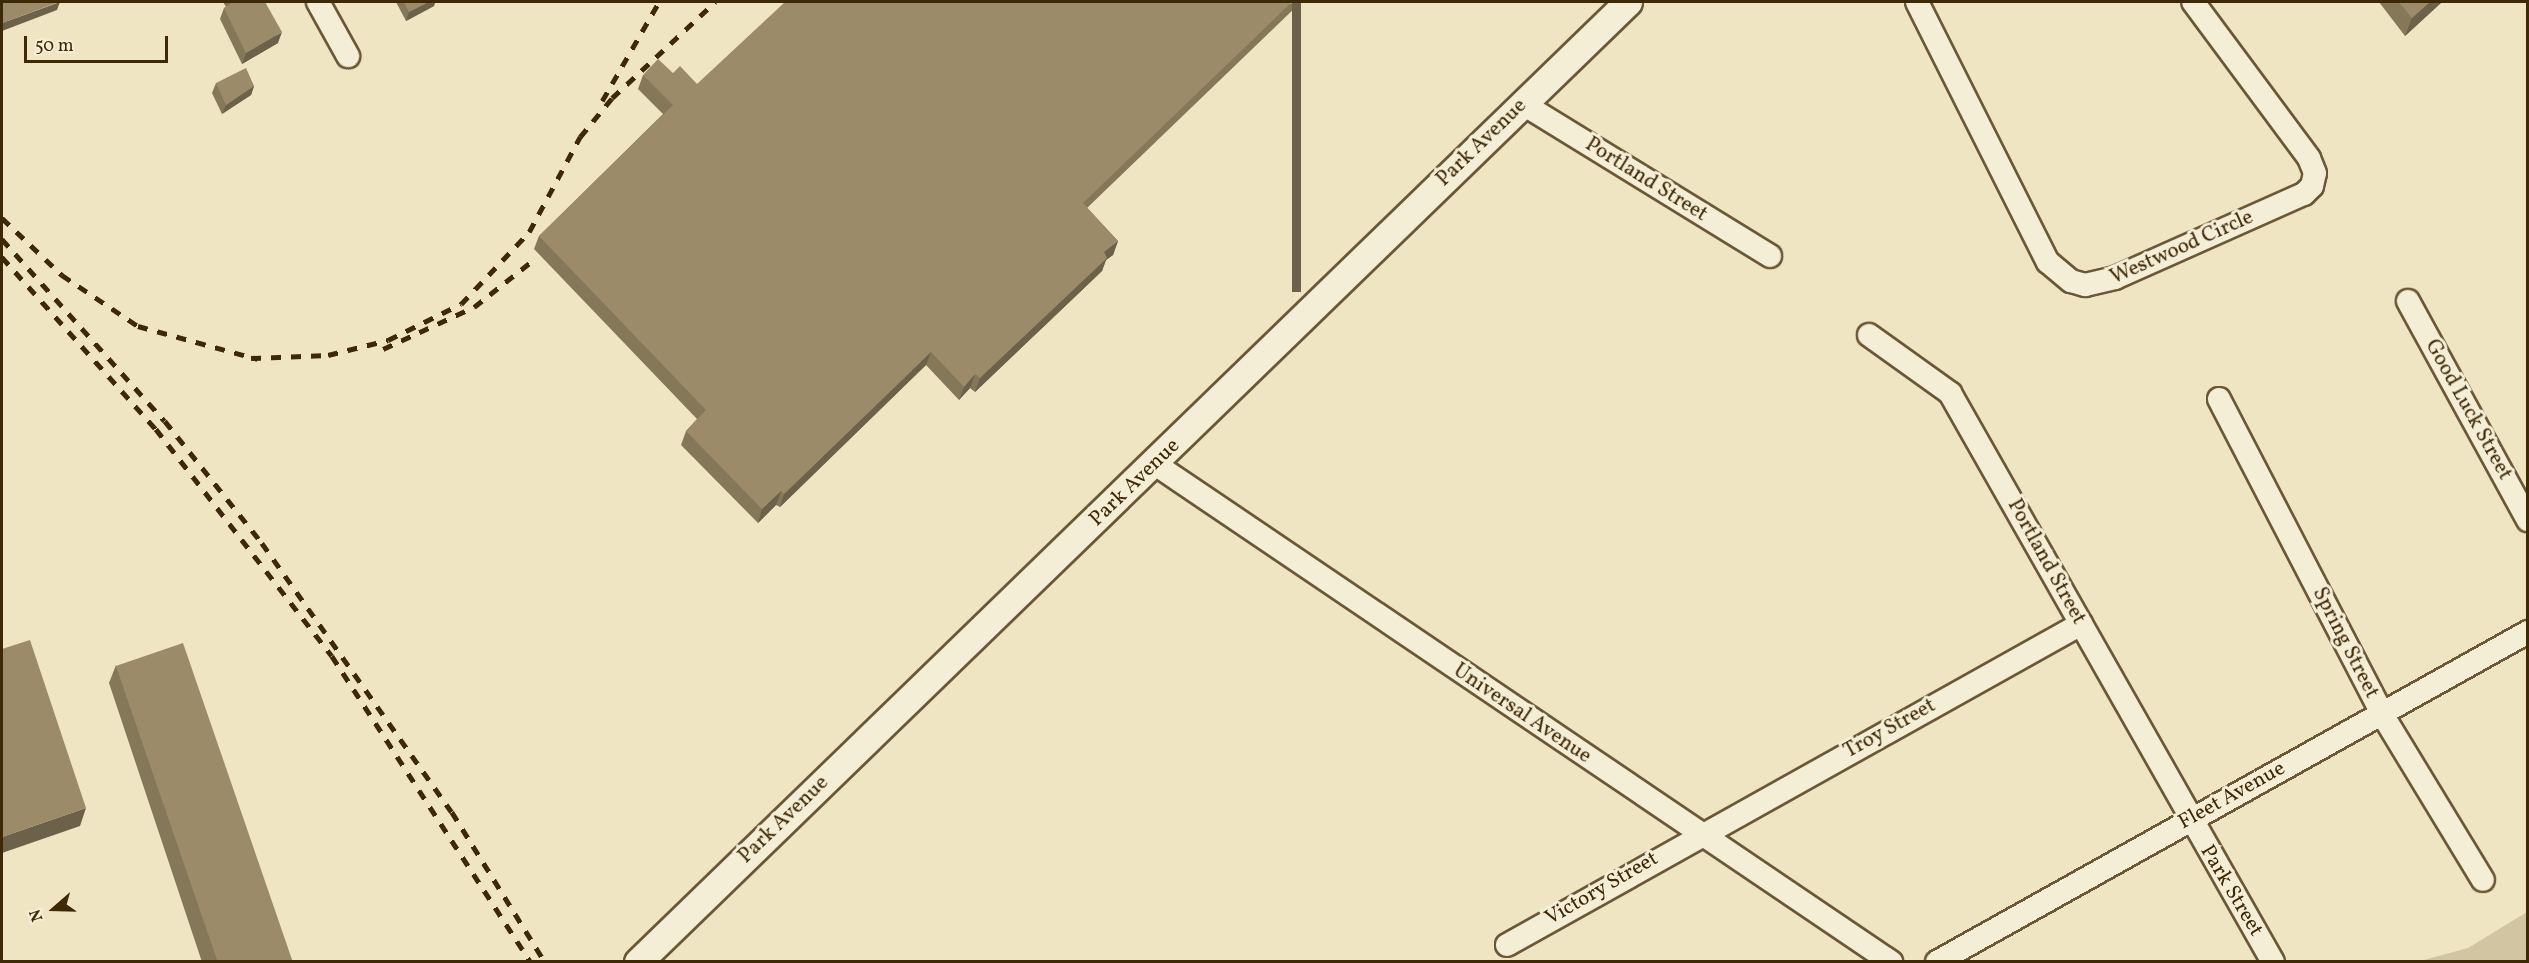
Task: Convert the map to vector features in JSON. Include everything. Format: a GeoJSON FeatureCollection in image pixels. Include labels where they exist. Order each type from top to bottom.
{"type":"FeatureCollection","features":[{"type":"Feature","properties":{"kind":"street"},"geometry":{"type":"LineString","coordinates":[[318,2],[348,56]]}},
{"type":"Feature","properties":{"kind":"street","name":"Park Avenue"},"geometry":{"type":"LineString","coordinates":[[638,962],[1155,464],[1628,2]]}},
{"type":"Feature","properties":{"kind":"street","name":"Westwood Circle"},"geometry":{"type":"LineString","coordinates":[[1917,2],[2048,262],[2071,281],[2085,285],[2115,278],[2304,194],[2312,186],[2315,173],[2309,158],[2193,2]]}},
{"type":"Feature","properties":{"kind":"street","name":"Portland Street"},"geometry":{"type":"LineString","coordinates":[[1522,104],[1770,256]]}},
{"type":"Feature","properties":{"kind":"street","name":"Good Luck Street"},"geometry":{"type":"LineString","coordinates":[[2408,301],[2528,520]]}},
{"type":"Feature","properties":{"kind":"street","name":"Portland Street"},"geometry":{"type":"LineString","coordinates":[[1869,335],[1950,393],[2189,820]]}},
{"type":"Feature","properties":{"kind":"street","name":"Spring Street"},"geometry":{"type":"LineString","coordinates":[[2219,399],[2382,714],[2483,879]]}},
{"type":"Feature","properties":{"kind":"street","name":"Universal Avenue"},"geometry":{"type":"LineString","coordinates":[[1155,464],[1698,834],[1891,962]]}},
{"type":"Feature","properties":{"kind":"street","name":"Troy Street"},"geometry":{"type":"LineString","coordinates":[[1698,834],[2081,624]]}},
{"type":"Feature","properties":{"kind":"street","name":"Fleet Avenue"},"geometry":{"type":"LineString","coordinates":[[1937,962],[2528,632]]}},
{"type":"Feature","properties":{"kind":"street","name":"Park Street"},"geometry":{"type":"LineString","coordinates":[[2189,820],[2273,962]]}},
{"type":"Feature","properties":{"kind":"street","name":"Victory Street"},"geometry":{"type":"LineString","coordinates":[[1507,945],[1698,834]]}},
{"type":"Feature","properties":{"kind":"shaded area"},"geometry":{"type":"Polygon","coordinates":[[[2527,912],[2527,961],[2420,961],[2468,948],[2527,912]]]}},
{"type":"Feature","properties":{"kind":"building"},"geometry":{"type":"Polygon","coordinates":[[[2,2],[59,2],[2,23],[2,2]]]}},
{"type":"Feature","properties":{"kind":"building"},"geometry":{"type":"Polygon","coordinates":[[[233,2],[265,2],[282,32],[246,53],[224,8],[233,2]]]}},
{"type":"Feature","properties":{"kind":"building"},"geometry":{"type":"Polygon","coordinates":[[[404,2],[429,2],[409,12],[404,2]]]}},
{"type":"Feature","properties":{"kind":"building"},"geometry":{"type":"Polygon","coordinates":[[[785,2],[1292,2],[1083,203],[1118,241],[1104,252],[1107,258],[980,378],[975,374],[964,387],[931,352],[784,494],[781,491],[762,509],[686,431],[706,410],[539,236],[673,105],[643,75],[658,59],[673,73],[680,66],[697,84],[785,2]]]}},
{"type":"Feature","properties":{"kind":"building"},"geometry":{"type":"Polygon","coordinates":[[[2399,2],[2430,2],[2412,18],[2399,2]]]}},
{"type":"Feature","properties":{"kind":"building"},"geometry":{"type":"Polygon","coordinates":[[[246,68],[254,86],[226,105],[216,83],[246,68]]]}},
{"type":"Feature","properties":{"kind":"building"},"geometry":{"type":"Polygon","coordinates":[[[30,640],[86,808],[2,837],[2,649],[30,640]]]}},
{"type":"Feature","properties":{"kind":"building"},"geometry":{"type":"Polygon","coordinates":[[[183,643],[293,962],[218,962],[116,666],[183,643]]]}},
{"type":"Feature","properties":{"kind":"railway"},"geometry":{"type":"LineString","coordinates":[[602,101],[659,2]]}},
{"type":"Feature","properties":{"kind":"railway"},"geometry":{"type":"LineString","coordinates":[[251,358],[328,355],[388,340],[461,304],[529,232],[580,137],[612,98],[715,2]]}},
{"type":"Feature","properties":{"kind":"railway"},"geometry":{"type":"LineString","coordinates":[[2,218],[62,275],[138,326],[258,359]]}},
{"type":"Feature","properties":{"kind":"railway"},"geometry":{"type":"LineString","coordinates":[[2,239],[165,421],[262,543],[452,812],[545,962]]}},
{"type":"Feature","properties":{"kind":"railway"},"geometry":{"type":"LineString","coordinates":[[2,257],[156,429],[332,656],[531,962]]}},
{"type":"Feature","properties":{"kind":"railway"},"geometry":{"type":"LineString","coordinates":[[383,349],[474,307],[532,261]]}}]}
